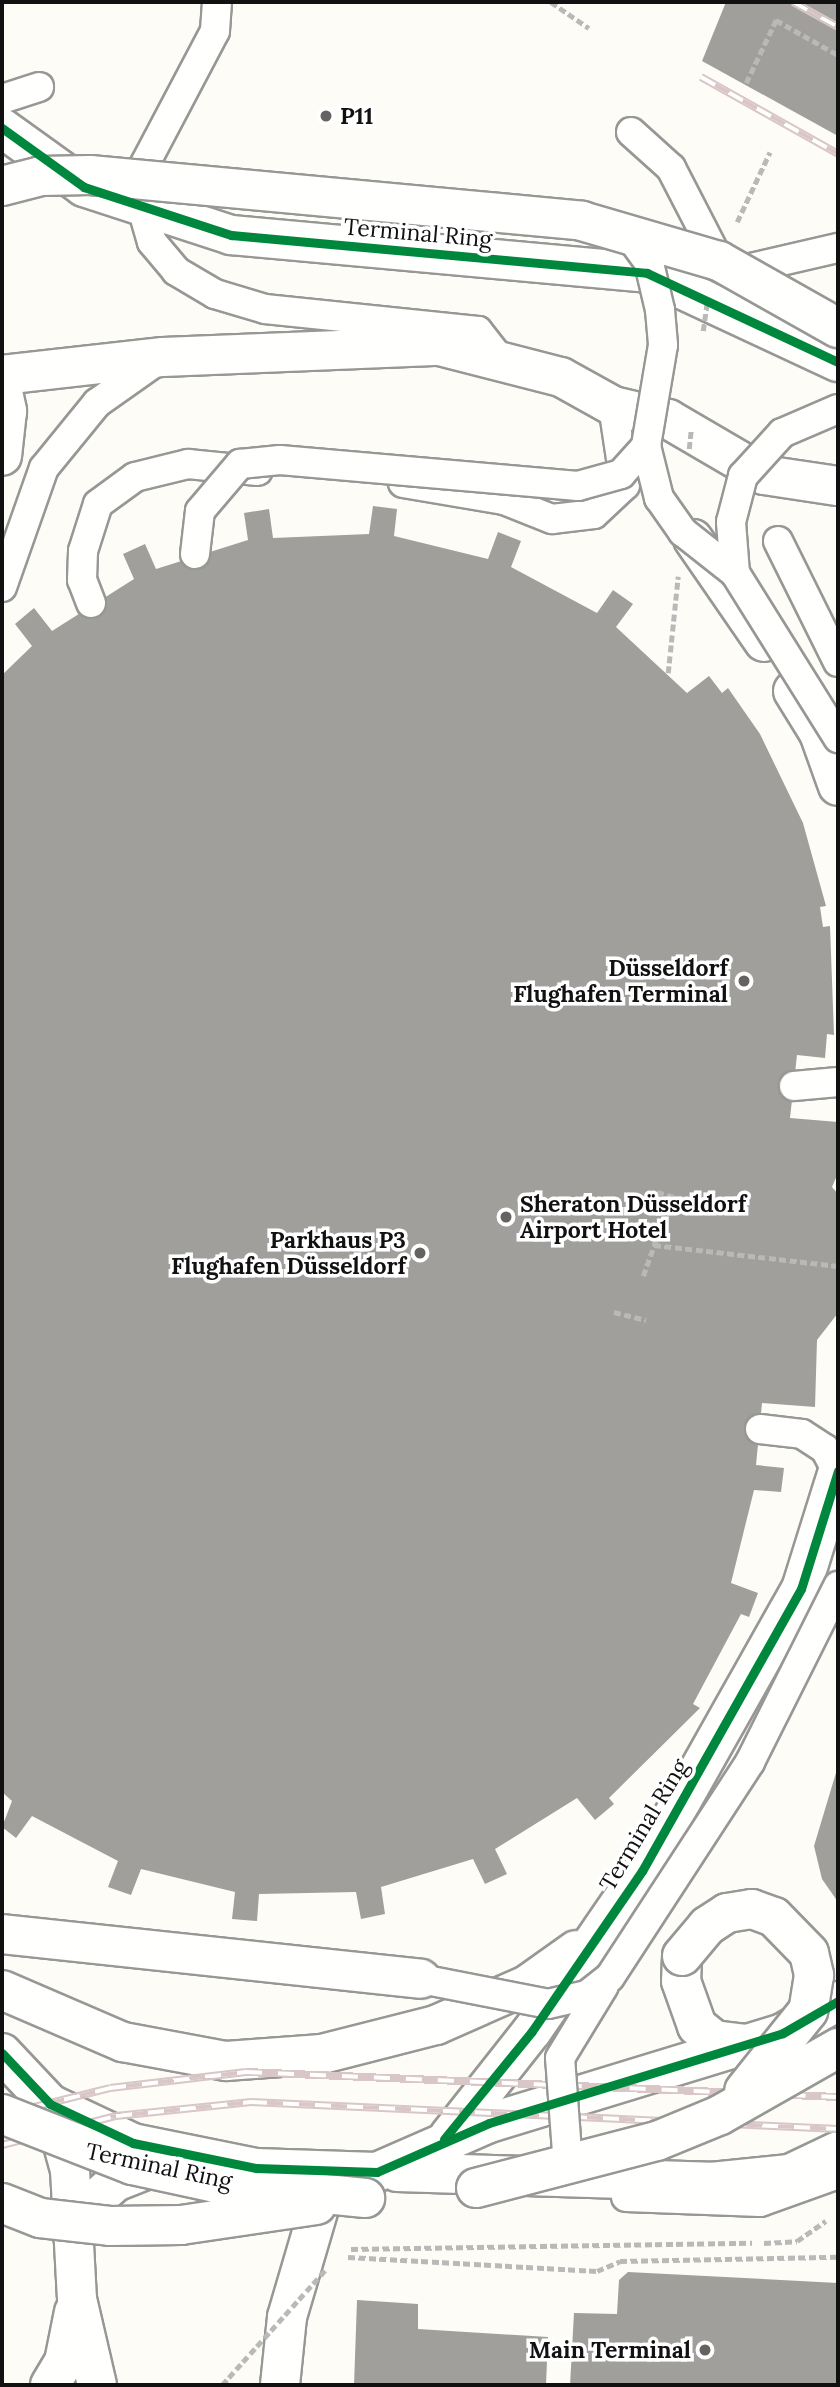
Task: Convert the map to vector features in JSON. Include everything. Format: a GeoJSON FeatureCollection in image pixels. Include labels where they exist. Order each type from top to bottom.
{"type":"FeatureCollection","features":[{"type":"Feature","properties":{"kind":"street","name":"Terminal Ring"},"geometry":{"type":"LineString","coordinates":[[2,128],[84,187],[143,211],[231,235],[647,273],[838,362]]}},
{"type":"Feature","properties":{"kind":"street","name":"Terminal Ring"},"geometry":{"type":"LineString","coordinates":[[2,186],[41,176],[149,179],[623,228],[729,266],[838,328]]}},
{"type":"Feature","properties":{"kind":"street"},"geometry":{"type":"LineString","coordinates":[[2,375],[163,357],[378,345],[440,346],[499,358],[561,377],[613,406],[668,419],[764,475],[838,486]]}},
{"type":"Feature","properties":{"kind":"street"},"geometry":{"type":"LineString","coordinates":[[2,387],[7,411],[2,456]]}},
{"type":"Feature","properties":{"kind":"street"},"geometry":{"type":"LineString","coordinates":[[613,406],[819,733],[838,786]]}},
{"type":"Feature","properties":{"kind":"street","name":"Terminal Ring"},"geometry":{"type":"LineString","coordinates":[[419,2158],[479,2102],[642,1871],[801,1589],[838,1472]]}},
{"type":"Feature","properties":{"kind":"street"},"geometry":{"type":"LineString","coordinates":[[720,2115],[771,2064],[808,2011],[814,1975],[809,1953],[774,1917],[752,1909],[727,1913],[707,1926],[682,1956],[683,1993],[696,2026],[734,2045],[757,2042]]}},
{"type":"Feature","properties":{"kind":"street","name":"Terminal Ring"},"geometry":{"type":"LineString","coordinates":[[2,1990],[122,2042],[226,2061],[322,2054],[436,2025],[516,1990],[601,1932]]}},
{"type":"Feature","properties":{"kind":"street"},"geometry":{"type":"LineString","coordinates":[[2,1934],[421,1979]]}},
{"type":"Feature","properties":{"kind":"street","name":"Terminal Ring"},"geometry":{"type":"LineString","coordinates":[[371,2185],[489,2123],[757,2042],[838,2001]]}},
{"type":"Feature","properties":{"kind":"street","name":"Terminal Ring"},"geometry":{"type":"LineString","coordinates":[[2,2115],[132,2165],[215,2183],[476,2188],[568,2166],[720,2115],[838,2048]]}},
{"type":"Feature","properties":{"kind":"street","name":"Terminal Ring"},"geometry":{"type":"LineString","coordinates":[[2,2053],[50,2104],[89,2126],[183,2158],[329,2174],[371,2185],[711,2182],[790,2174],[838,2151]]}},
{"type":"Feature","properties":{"kind":"street"},"geometry":{"type":"LineString","coordinates":[[50,2104],[70,2170],[77,2299],[97,2385]]}},
{"type":"Feature","properties":{"kind":"street"},"geometry":{"type":"LineString","coordinates":[[73,2236],[93,2202],[115,2182],[183,2158]]}},
{"type":"Feature","properties":{"kind":"street"},"geometry":{"type":"LineString","coordinates":[[280,2385],[287,2317],[329,2174]]}},
{"type":"Feature","properties":{"kind":"street"},"geometry":{"type":"LineString","coordinates":[[2,2203],[40,2218],[110,2226],[181,2225],[371,2185]]}},
{"type":"Feature","properties":{"kind":"street"},"geometry":{"type":"LineString","coordinates":[[50,2385],[64,2362],[77,2299]]}},
{"type":"Feature","properties":{"kind":"lane"},"geometry":{"type":"LineString","coordinates":[[218,2],[215,31],[145,164],[143,211],[152,242],[176,271],[215,294],[265,309],[478,331],[499,358]]}},
{"type":"Feature","properties":{"kind":"lane"},"geometry":{"type":"LineString","coordinates":[[2,99],[39,87]]}},
{"type":"Feature","properties":{"kind":"lane"},"geometry":{"type":"LineString","coordinates":[[631,132],[671,168],[729,266],[838,248]]}},
{"type":"Feature","properties":{"kind":"lane"},"geometry":{"type":"LineString","coordinates":[[623,228],[649,263],[660,310],[663,345],[646,446],[659,498],[682,532],[735,573],[838,738]]}},
{"type":"Feature","properties":{"kind":"lane"},"geometry":{"type":"LineString","coordinates":[[2,587],[44,468],[97,403],[163,357]]}},
{"type":"Feature","properties":{"kind":"lane"},"geometry":{"type":"LineString","coordinates":[[91,603],[82,580],[83,551],[98,504],[135,477],[188,464],[421,485],[504,500],[552,519],[594,514],[625,485],[613,406]]}},
{"type":"Feature","properties":{"kind":"lane"},"geometry":{"type":"LineString","coordinates":[[735,573],[730,522],[743,476],[782,433],[838,409]]}},
{"type":"Feature","properties":{"kind":"lane"},"geometry":{"type":"LineString","coordinates":[[195,554],[200,511],[240,464],[280,460],[578,486],[621,474],[646,446]]}},
{"type":"Feature","properties":{"kind":"lane"},"geometry":{"type":"LineString","coordinates":[[778,541],[838,662]]}},
{"type":"Feature","properties":{"kind":"lane"},"geometry":{"type":"LineString","coordinates":[[794,1086],[838,1082]]}},
{"type":"Feature","properties":{"kind":"lane"},"geometry":{"type":"LineString","coordinates":[[760,1429],[802,1434],[825,1449],[838,1472]]}},
{"type":"Feature","properties":{"kind":"lane"},"geometry":{"type":"LineString","coordinates":[[568,2166],[560,2058],[750,1762],[838,1586]]}},
{"type":"Feature","properties":{"kind":"lane"},"geometry":{"type":"LineString","coordinates":[[421,1979],[548,2004],[587,1995],[610,1977]]}},
{"type":"Feature","properties":{"kind":"lane"},"geometry":{"type":"LineString","coordinates":[[476,2188],[733,2204],[787,2196],[838,2174]]}},
{"type":"Feature","properties":{"kind":"path"},"geometry":{"type":"LineString","coordinates":[[551,2],[589,28]]}},
{"type":"Feature","properties":{"kind":"path"},"geometry":{"type":"LineString","coordinates":[[746,83],[776,20],[838,55]]}},
{"type":"Feature","properties":{"kind":"path"},"geometry":{"type":"LineString","coordinates":[[701,342],[770,152]]}},
{"type":"Feature","properties":{"kind":"path"},"geometry":{"type":"LineString","coordinates":[[688,456],[691,421]]}},
{"type":"Feature","properties":{"kind":"path"},"geometry":{"type":"LineString","coordinates":[[668,673],[682,532]]}},
{"type":"Feature","properties":{"kind":"path"},"geometry":{"type":"LineString","coordinates":[[657,1192],[688,1201]]}},
{"type":"Feature","properties":{"kind":"path"},"geometry":{"type":"LineString","coordinates":[[642,1277],[662,1224]]}},
{"type":"Feature","properties":{"kind":"path"},"geometry":{"type":"LineString","coordinates":[[654,1245],[838,1266]]}},
{"type":"Feature","properties":{"kind":"path"},"geometry":{"type":"LineString","coordinates":[[614,1312],[646,1320]]}},
{"type":"Feature","properties":{"kind":"path"},"geometry":{"type":"LineString","coordinates":[[343,2249],[615,2250],[797,2241],[838,2213]]}},
{"type":"Feature","properties":{"kind":"path"},"geometry":{"type":"LineString","coordinates":[[335,2256],[597,2272],[620,2261],[838,2257]]}},
{"type":"Feature","properties":{"kind":"path"},"geometry":{"type":"LineString","coordinates":[[222,2385],[331,2262]]}},
{"type":"Feature","properties":{"kind":"building"},"geometry":{"type":"Polygon","coordinates":[[[726,2],[838,2],[838,136],[702,61],[726,2]]]}},
{"type":"Feature","properties":{"kind":"building","name":"Parkhaus P3 Flughafen Düsseldorf"},"geometry":{"type":"Polygon","coordinates":[[[373,506],[397,509],[394,536],[488,559],[498,532],[521,541],[511,567],[597,613],[613,590],[633,604],[616,627],[687,693],[709,676],[722,693],[728,688],[760,734],[803,823],[826,906],[820,907],[823,927],[830,926],[834,1035],[827,1034],[825,1058],[797,1055],[790,1118],[838,1122],[838,1173],[832,1187],[838,1194],[838,1313],[817,1340],[815,1407],[762,1403],[756,1465],[784,1468],[781,1492],[754,1490],[731,1583],[758,1593],[749,1617],[741,1614],[693,1704],[700,1708],[609,1798],[614,1804],[595,1820],[577,1798],[495,1849],[507,1874],[485,1884],[473,1859],[381,1887],[385,1914],[361,1919],[356,1892],[259,1894],[257,1921],[232,1919],[235,1892],[141,1869],[131,1895],[108,1887],[118,1861],[32,1816],[16,1838],[2,1827],[12,1801],[2,1792],[2,675],[32,646],[15,624],[34,608],[52,631],[134,579],[123,554],[145,544],[156,569],[248,540],[244,513],[269,509],[273,538],[369,534],[373,506]]]}},
{"type":"Feature","properties":{"kind":"building"},"geometry":{"type":"Polygon","coordinates":[[[838,1766],[838,1902],[822,1879],[814,1846],[838,1766]]]}},
{"type":"Feature","properties":{"kind":"building","name":"Main Terminal"},"geometry":{"type":"Polygon","coordinates":[[[628,2272],[838,2283],[838,2385],[570,2385],[574,2313],[617,2314],[619,2280],[628,2272]]]}},
{"type":"Feature","properties":{"kind":"building"},"geometry":{"type":"Polygon","coordinates":[[[357,2300],[418,2304],[418,2329],[548,2337],[546,2385],[354,2385],[357,2300]]]}},
{"type":"Feature","properties":{"kind":"railway"},"geometry":{"type":"LineString","coordinates":[[793,2],[838,27]]}},
{"type":"Feature","properties":{"kind":"railway"},"geometry":{"type":"LineString","coordinates":[[701,77],[838,154]]}},
{"type":"Feature","properties":{"kind":"railway"},"geometry":{"type":"LineString","coordinates":[[2,2115],[110,2088],[246,2072],[838,2097]]}},
{"type":"Feature","properties":{"kind":"railway"},"geometry":{"type":"LineString","coordinates":[[2,2145],[116,2116],[251,2102],[838,2129]]}},
{"type":"Feature","properties":{"kind":"cycle path"},"geometry":{"type":"LineString","coordinates":[[2,128],[84,187],[231,235],[647,273],[838,362]]}},
{"type":"Feature","properties":{"kind":"cycle path"},"geometry":{"type":"LineString","coordinates":[[444,2139],[532,2031],[642,1871],[801,1589],[838,1471]]}},
{"type":"Feature","properties":{"kind":"cycle path"},"geometry":{"type":"LineString","coordinates":[[2,2053],[50,2104],[133,2143],[256,2168],[377,2172],[489,2123],[783,2033],[838,2001]]}},
{"type":"Feature","properties":{"kind":"place","name":"P11"},"geometry":{"type":"Point","coordinates":[326,116]}},
{"type":"Feature","properties":{"kind":"place","name":"Düsseldorf Flughafen Terminal"},"geometry":{"type":"Point","coordinates":[744,981]}},
{"type":"Feature","properties":{"kind":"place","name":"Sheraton Düsseldorf Airport Hotel"},"geometry":{"type":"Point","coordinates":[506,1217]}},
{"type":"Feature","properties":{"kind":"place","name":"Parkhaus P3 Flughafen Düsseldorf"},"geometry":{"type":"Point","coordinates":[420,1253]}},
{"type":"Feature","properties":{"kind":"place","name":"Main Terminal"},"geometry":{"type":"Point","coordinates":[705,2350]}}]}
